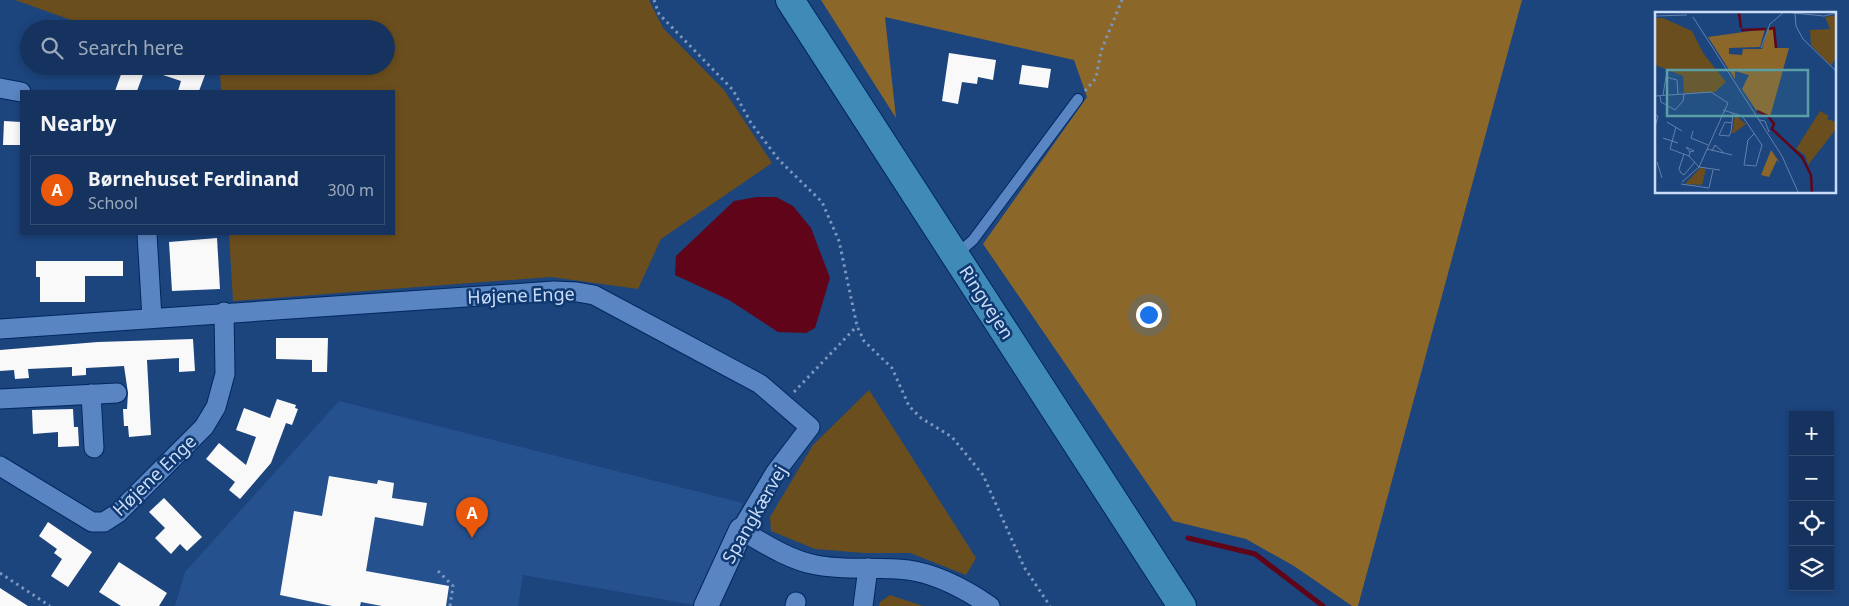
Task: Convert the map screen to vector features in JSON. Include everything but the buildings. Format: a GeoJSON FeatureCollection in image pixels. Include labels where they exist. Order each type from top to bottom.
{"type":"FeatureCollection","features":[{"type":"Feature","properties":{"kind":"main road","name":"Ringvejen"},"geometry":{"type":"LineString","coordinates":[[790,0],[1182,606]]}},
{"type":"Feature","properties":{"kind":"street"},"geometry":{"type":"LineString","coordinates":[[0,88],[20,92]]}},
{"type":"Feature","properties":{"kind":"street"},"geometry":{"type":"LineString","coordinates":[[147,235],[152,318]]}},
{"type":"Feature","properties":{"kind":"street","name":"Højene Enge"},"geometry":{"type":"LineString","coordinates":[[0,329],[224,312],[554,291],[577,292],[594,295],[612,304],[760,384],[810,427]]}},
{"type":"Feature","properties":{"kind":"street","name":"Højene Enge"},"geometry":{"type":"LineString","coordinates":[[0,466],[92,522],[104,522],[118,513],[204,427],[216,407],[225,374],[224,312]]}},
{"type":"Feature","properties":{"kind":"street"},"geometry":{"type":"LineString","coordinates":[[0,399],[117,393]]}},
{"type":"Feature","properties":{"kind":"street"},"geometry":{"type":"LineString","coordinates":[[91,394],[94,448]]}},
{"type":"Feature","properties":{"kind":"street","name":"Spangkærvej"},"geometry":{"type":"LineString","coordinates":[[706,606],[741,530],[775,473],[810,427]]}},
{"type":"Feature","properties":{"kind":"street"},"geometry":{"type":"LineString","coordinates":[[741,530],[781,553],[816,565],[908,570],[943,579],[969,592],[990,606]]}},
{"type":"Feature","properties":{"kind":"street"},"geometry":{"type":"LineString","coordinates":[[863,606],[868,568]]}},
{"type":"Feature","properties":{"kind":"lane"},"geometry":{"type":"LineString","coordinates":[[956,255],[973,240],[1078,98]]}},
{"type":"Feature","properties":{"kind":"path"},"geometry":{"type":"LineString","coordinates":[[654,0],[659,14],[733,90],[750,123],[779,160],[822,202],[839,241],[857,326],[864,341],[892,368],[910,406],[921,418],[952,437],[983,475],[1024,567],[1050,606]]}},
{"type":"Feature","properties":{"kind":"path"},"geometry":{"type":"LineString","coordinates":[[1078,98],[1096,78],[1101,51],[1122,0]]}},
{"type":"Feature","properties":{"kind":"path"},"geometry":{"type":"LineString","coordinates":[[784,403],[857,326]]}},
{"type":"Feature","properties":{"kind":"path"},"geometry":{"type":"LineString","coordinates":[[438,571],[453,586],[450,606]]}},
{"type":"Feature","properties":{"kind":"path"},"geometry":{"type":"LineString","coordinates":[[0,573],[50,606]]}},
{"type":"Feature","properties":{"kind":"shaded area"},"geometry":{"type":"Polygon","coordinates":[[[15,0],[649,0],[663,28],[724,90],[772,163],[661,239],[638,289],[551,277],[233,301],[229,235],[395,235],[395,90],[221,90],[220,75],[395,75],[395,20],[71,20],[15,0]]]}},
{"type":"Feature","properties":{"kind":"shaded area"},"geometry":{"type":"Polygon","coordinates":[[[821,0],[1522,0],[1358,606],[1352,606],[1294,566],[1246,539],[1173,521],[983,244],[1087,97],[1074,60],[885,17],[896,118],[821,0]]]}},
{"type":"Feature","properties":{"kind":"shaded area"},"geometry":{"type":"Polygon","coordinates":[[[757,197],[776,197],[793,206],[811,228],[830,278],[815,328],[806,333],[778,332],[729,300],[675,275],[676,256],[734,201],[757,197]]]}},
{"type":"Feature","properties":{"kind":"shaded area"},"geometry":{"type":"Polygon","coordinates":[[[869,390],[976,558],[966,575],[910,553],[864,553],[815,549],[771,531],[770,517],[813,445],[869,390]]]}},
{"type":"Feature","properties":{"kind":"shaded area"},"geometry":{"type":"Polygon","coordinates":[[[339,401],[743,503],[695,605],[523,575],[518,606],[175,606],[185,572],[339,401]]]}},
{"type":"Feature","properties":{"kind":"shaded area"},"geometry":{"type":"Polygon","coordinates":[[[890,595],[923,606],[879,606],[880,602],[890,595]]]}},
{"type":"Feature","properties":{"kind":"waterway"},"geometry":{"type":"LineString","coordinates":[[1188,538],[1255,554],[1323,606]]}},
{"type":"Feature","properties":{"kind":"place","name":"Børnehuset Ferdinand"},"geometry":{"type":"Point","coordinates":[472,538]}}]}
